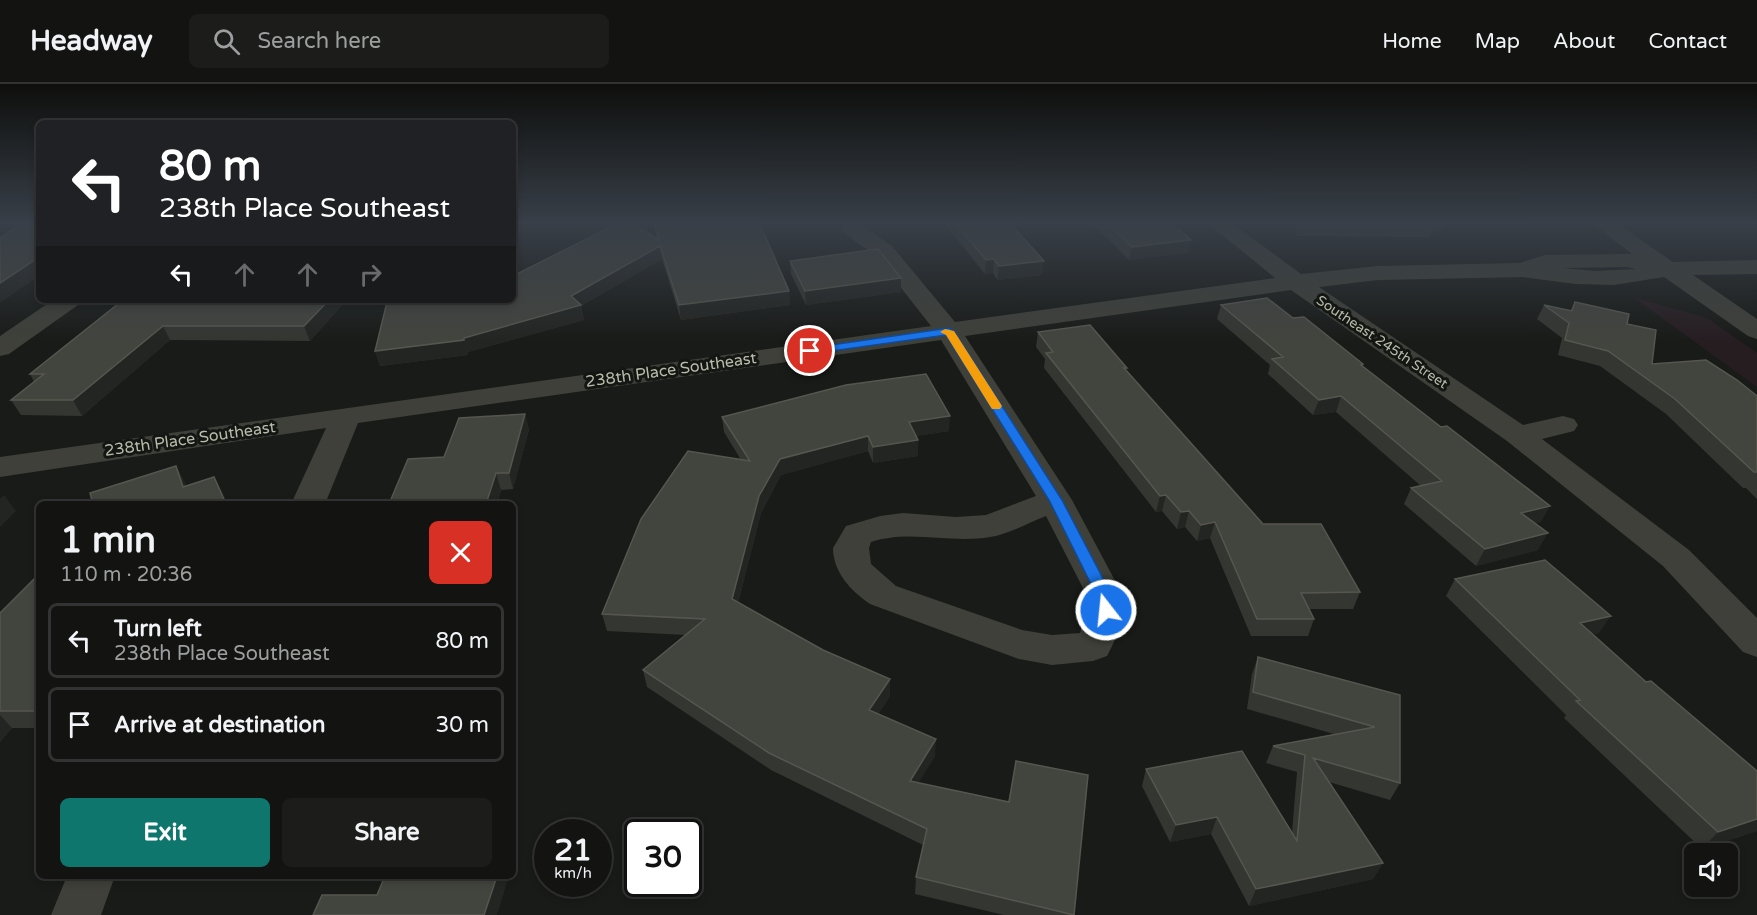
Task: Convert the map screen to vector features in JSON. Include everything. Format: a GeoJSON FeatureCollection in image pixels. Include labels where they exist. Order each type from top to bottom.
{"type":"FeatureCollection","features":[{"type":"Feature","properties":{"kind":"street"},"geometry":{"type":"LineString","coordinates":[[894,263],[949,331],[1056,500],[1101,588],[1106,610],[1100,632],[1093,646],[1052,650],[1019,644],[883,595],[863,582],[854,564],[851,548],[858,534],[880,527],[903,524],[956,528],[990,526],[1056,500]]}},
{"type":"Feature","properties":{"kind":"street","name":"Southeast 245th Street"},"geometry":{"type":"LineString","coordinates":[[1270,263],[1518,435],[1676,558],[1757,642]]}},
{"type":"Feature","properties":{"kind":"street","name":"238th Place Southeast"},"geometry":{"type":"LineString","coordinates":[[0,467],[1296,282],[1378,273],[1522,270],[1543,263]]}},
{"type":"Feature","properties":{"kind":"street","name":"238th Place Southeast"},"geometry":{"type":"LineString","coordinates":[[1639,263],[1667,269],[1757,267]]}},
{"type":"Feature","properties":{"kind":"street"},"geometry":{"type":"LineString","coordinates":[[1658,263],[1757,331]]}},
{"type":"Feature","properties":{"kind":"street"},"geometry":{"type":"LineString","coordinates":[[1688,263],[1757,308]]}},
{"type":"Feature","properties":{"kind":"street"},"geometry":{"type":"LineString","coordinates":[[0,348],[65,303]]}},
{"type":"Feature","properties":{"kind":"street"},"geometry":{"type":"LineString","coordinates":[[309,501],[346,416]]}},
{"type":"Feature","properties":{"kind":"street"},"geometry":{"type":"LineString","coordinates":[[1518,435],[1563,425]]}},
{"type":"Feature","properties":{"kind":"street"},"geometry":{"type":"LineString","coordinates":[[76,915],[90,879]]}},
{"type":"Feature","properties":{"kind":"shaded area"},"geometry":{"type":"Polygon","coordinates":[[[1633,297],[1707,318],[1757,353],[1757,387],[1633,297]]]}},
{"type":"Feature","properties":{"kind":"building"},"geometry":{"type":"Polygon","coordinates":[[[0,263],[30,263],[0,283],[0,263]]]}},
{"type":"Feature","properties":{"kind":"building"},"geometry":{"type":"Polygon","coordinates":[[[539,263],[630,263],[571,296],[581,305],[464,338],[464,340],[375,351],[387,303],[516,303],[516,274],[539,263]]]}},
{"type":"Feature","properties":{"kind":"building"},"geometry":{"type":"Polygon","coordinates":[[[665,263],[777,263],[789,291],[679,305],[665,263]]]}},
{"type":"Feature","properties":{"kind":"building"},"geometry":{"type":"Polygon","coordinates":[[[791,263],[889,263],[901,278],[805,291],[791,263]]]}},
{"type":"Feature","properties":{"kind":"building"},"geometry":{"type":"Polygon","coordinates":[[[997,263],[1028,263],[999,266],[997,263]]]}},
{"type":"Feature","properties":{"kind":"building"},"geometry":{"type":"Polygon","coordinates":[[[1267,298],[1293,318],[1304,317],[1441,427],[1447,426],[1550,506],[1521,513],[1548,533],[1485,549],[1411,488],[1442,481],[1341,396],[1319,400],[1272,359],[1283,357],[1221,305],[1267,298]]]}},
{"type":"Feature","properties":{"kind":"building"},"geometry":{"type":"Polygon","coordinates":[[[1575,302],[1629,314],[1627,324],[1656,330],[1652,364],[1706,360],[1757,396],[1757,472],[1754,472],[1675,399],[1608,351],[1565,340],[1569,323],[1544,305],[1572,311],[1575,302]]]}},
{"type":"Feature","properties":{"kind":"building"},"geometry":{"type":"Polygon","coordinates":[[[119,303],[326,303],[304,326],[163,326],[73,400],[11,400],[44,374],[30,374],[119,303]]]}},
{"type":"Feature","properties":{"kind":"building"},"geometry":{"type":"Polygon","coordinates":[[[1090,325],[1127,368],[1124,368],[1263,524],[1321,524],[1360,592],[1301,593],[1314,619],[1257,619],[1215,522],[1201,525],[1189,511],[1181,512],[1166,495],[1160,496],[1046,353],[1053,352],[1038,332],[1090,325]]]}},
{"type":"Feature","properties":{"kind":"building"},"geometry":{"type":"Polygon","coordinates":[[[926,374],[950,416],[909,422],[918,440],[873,447],[868,436],[780,459],[759,496],[732,599],[823,650],[890,679],[869,710],[936,739],[910,781],[1009,802],[1016,761],[1088,775],[1074,915],[916,877],[927,829],[769,753],[643,670],[705,619],[602,614],[641,519],[688,451],[750,461],[722,417],[846,385],[926,374]]]}},
{"type":"Feature","properties":{"kind":"building"},"geometry":{"type":"Polygon","coordinates":[[[525,414],[509,473],[496,473],[487,501],[390,501],[408,459],[444,457],[459,418],[525,414]]]}},
{"type":"Feature","properties":{"kind":"building"},"geometry":{"type":"Polygon","coordinates":[[[176,466],[183,487],[214,477],[225,501],[92,501],[90,493],[176,466]]]}},
{"type":"Feature","properties":{"kind":"building"},"geometry":{"type":"Polygon","coordinates":[[[1545,560],[1611,616],[1580,623],[1646,682],[1651,681],[1757,771],[1757,819],[1718,832],[1576,701],[1580,700],[1455,579],[1545,560]]]}},
{"type":"Feature","properties":{"kind":"building"},"geometry":{"type":"Polygon","coordinates":[[[36,577],[36,711],[0,711],[0,613],[36,577]]]}},
{"type":"Feature","properties":{"kind":"building"},"geometry":{"type":"Polygon","coordinates":[[[1258,657],[1400,695],[1400,783],[1313,758],[1383,863],[1256,889],[1217,817],[1176,825],[1146,769],[1242,751],[1297,841],[1305,755],[1273,746],[1375,727],[1253,692],[1258,657]]]}},
{"type":"Feature","properties":{"kind":"building"},"geometry":{"type":"Polygon","coordinates":[[[384,879],[496,879],[484,915],[313,915],[322,895],[377,895],[384,879]]]}},
{"type":"Feature","properties":{"kind":"slow traffic"},"geometry":{"type":"LineString","coordinates":[[945,332],[949,331],[996,406]]}},
{"type":"Feature","properties":{"kind":"route"},"geometry":{"type":"LineString","coordinates":[[810,351],[949,331],[1056,500],[1101,588],[1106,610]]}}]}
